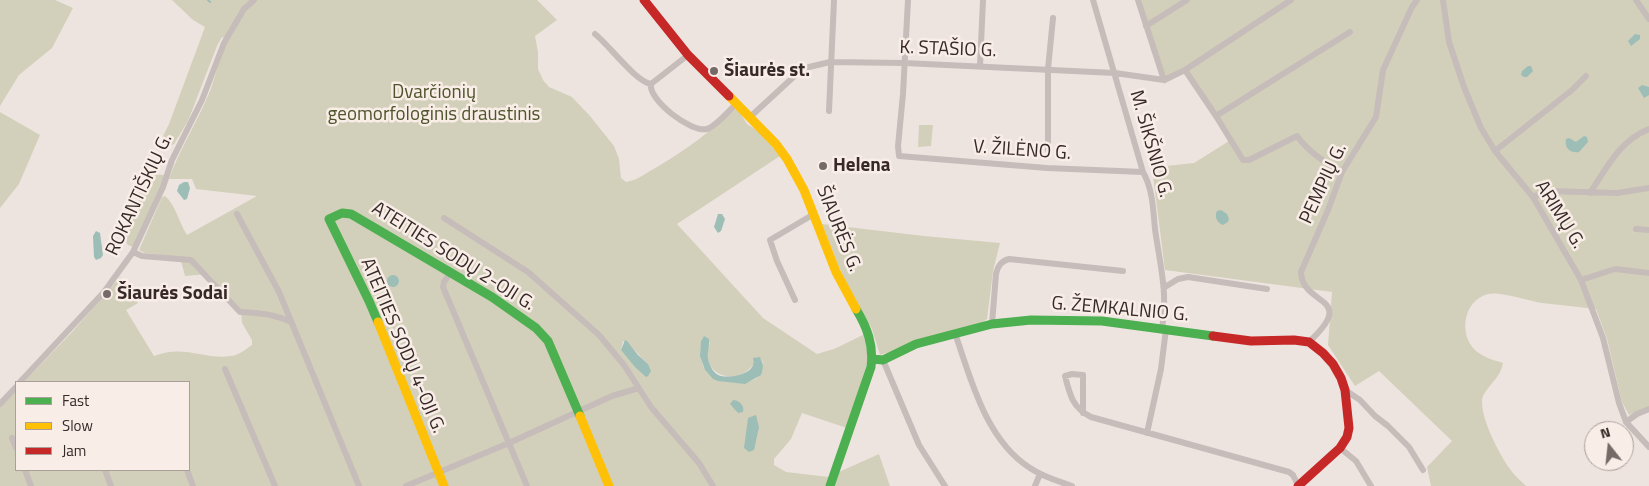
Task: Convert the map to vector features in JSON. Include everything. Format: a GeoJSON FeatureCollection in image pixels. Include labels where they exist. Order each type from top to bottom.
{"type":"FeatureCollection","features":[{"type":"Feature","properties":{"kind":"street","name":"ROKANTIŠKIŲ G."},"geometry":{"type":"LineString","coordinates":[[21,381],[98,298],[133,252],[163,187],[172,160],[202,100],[224,43],[244,9],[254,0]]}},
{"type":"Feature","properties":{"kind":"street","name":"ŠIAURĖS G."},"geometry":{"type":"LineString","coordinates":[[644,0],[688,55],[789,159],[800,178],[837,275],[868,332],[872,345],[872,358],[867,383],[830,486]]}},
{"type":"Feature","properties":{"kind":"street"},"geometry":{"type":"LineString","coordinates":[[828,112],[834,0]]}},
{"type":"Feature","properties":{"kind":"street"},"geometry":{"type":"LineString","coordinates":[[904,63],[908,0]]}},
{"type":"Feature","properties":{"kind":"street"},"geometry":{"type":"LineString","coordinates":[[980,66],[983,0]]}},
{"type":"Feature","properties":{"kind":"street","name":"M. ŠIKŠNIO G."},"geometry":{"type":"LineString","coordinates":[[1093,0],[1143,172],[1152,196],[1165,287],[1161,369],[1148,433]]}},
{"type":"Feature","properties":{"kind":"street"},"geometry":{"type":"LineString","coordinates":[[1138,0],[1164,80],[1185,70],[1290,0]]}},
{"type":"Feature","properties":{"kind":"street"},"geometry":{"type":"LineString","coordinates":[[1146,26],[1187,0]]}},
{"type":"Feature","properties":{"kind":"street","name":"PEMPIŲ G."},"geometry":{"type":"LineString","coordinates":[[1309,342],[1324,327],[1329,314],[1325,302],[1309,292],[1304,286],[1301,280],[1301,272],[1342,172],[1376,117],[1385,63],[1417,0]]}},
{"type":"Feature","properties":{"kind":"street","name":"ARIMŲ G."},"geometry":{"type":"LineString","coordinates":[[1443,0],[1446,31],[1464,87],[1481,128],[1495,151],[1533,197],[1581,280],[1603,338],[1619,403],[1626,421]]}},
{"type":"Feature","properties":{"kind":"street"},"geometry":{"type":"LineString","coordinates":[[1636,0],[1649,19]]}},
{"type":"Feature","properties":{"kind":"street"},"geometry":{"type":"LineString","coordinates":[[1048,150],[1048,69],[1053,18]]}},
{"type":"Feature","properties":{"kind":"street"},"geometry":{"type":"LineString","coordinates":[[1216,116],[1350,32]]}},
{"type":"Feature","properties":{"kind":"street"},"geometry":{"type":"LineString","coordinates":[[595,34],[640,80],[651,84]]}},
{"type":"Feature","properties":{"kind":"street"},"geometry":{"type":"LineString","coordinates":[[688,55],[651,84],[650,88],[653,95],[666,110],[675,117],[700,129],[710,128],[736,104]]}},
{"type":"Feature","properties":{"kind":"street","name":"K. STAŠIO G."},"geometry":{"type":"LineString","coordinates":[[750,117],[800,72],[830,62],[1048,69],[1114,73],[1164,80]]}},
{"type":"Feature","properties":{"kind":"street","name":"V. ŽILĖNO G."},"geometry":{"type":"LineString","coordinates":[[904,63],[898,146],[899,156],[1047,168],[1143,172]]}},
{"type":"Feature","properties":{"kind":"street"},"geometry":{"type":"LineString","coordinates":[[1185,70],[1244,161],[1297,136],[1303,144],[1329,166],[1342,172]]}},
{"type":"Feature","properties":{"kind":"street"},"geometry":{"type":"LineString","coordinates":[[1495,151],[1572,90],[1586,76]]}},
{"type":"Feature","properties":{"kind":"street"},"geometry":{"type":"LineString","coordinates":[[1590,193],[1622,146],[1636,135],[1649,130]]}},
{"type":"Feature","properties":{"kind":"street"},"geometry":{"type":"LineString","coordinates":[[1533,197],[1547,191],[1617,193],[1649,188]]}},
{"type":"Feature","properties":{"kind":"street","name":"ATEITIES SODŲ 2-OJI G."},"geometry":{"type":"LineString","coordinates":[[328,219],[342,213],[351,214],[492,296],[515,311],[541,332],[548,341],[609,486]]}},
{"type":"Feature","properties":{"kind":"street"},"geometry":{"type":"LineString","coordinates":[[237,214],[279,292],[359,486]]}},
{"type":"Feature","properties":{"kind":"street"},"geometry":{"type":"LineString","coordinates":[[796,300],[777,261],[770,240],[814,214]]}},
{"type":"Feature","properties":{"kind":"street"},"geometry":{"type":"LineString","coordinates":[[444,218],[536,278],[599,335],[628,370],[651,407],[699,464],[714,486]]}},
{"type":"Feature","properties":{"kind":"street","name":"ATEITIES SODŲ 4-OJI G."},"geometry":{"type":"LineString","coordinates":[[328,219],[369,301],[444,486]]}},
{"type":"Feature","properties":{"kind":"street"},"geometry":{"type":"LineString","coordinates":[[1636,229],[1649,230]]}},
{"type":"Feature","properties":{"kind":"street"},"geometry":{"type":"LineString","coordinates":[[133,252],[142,256],[191,260],[240,312],[280,316],[291,322]]}},
{"type":"Feature","properties":{"kind":"street"},"geometry":{"type":"LineString","coordinates":[[992,324],[996,274],[998,267],[1005,260],[1124,271]]}},
{"type":"Feature","properties":{"kind":"street"},"geometry":{"type":"LineString","coordinates":[[1581,280],[1616,269],[1649,273]]}},
{"type":"Feature","properties":{"kind":"street"},"geometry":{"type":"LineString","coordinates":[[450,273],[443,287],[526,486]]}},
{"type":"Feature","properties":{"kind":"street"},"geometry":{"type":"LineString","coordinates":[[1165,287],[1178,279],[1188,277],[1267,289]]}},
{"type":"Feature","properties":{"kind":"street","name":"G. ŽEMKALNIO G."},"geometry":{"type":"LineString","coordinates":[[882,360],[916,344],[1010,320],[1130,324],[1251,341],[1294,340],[1309,342]]}},
{"type":"Feature","properties":{"kind":"street"},"geometry":{"type":"LineString","coordinates":[[955,333],[973,384],[997,434],[1005,446],[1019,460],[1040,474],[1072,486]]}},
{"type":"Feature","properties":{"kind":"street"},"geometry":{"type":"LineString","coordinates":[[1083,413],[1084,375],[1072,374],[1065,376],[1074,402],[1083,413],[1103,421],[1289,472],[1293,475],[1298,486],[1340,448],[1347,437],[1349,428],[1345,390],[1341,378],[1333,364],[1309,342]]}},
{"type":"Feature","properties":{"kind":"street"},"geometry":{"type":"LineString","coordinates":[[872,358],[882,360],[919,445],[945,486]]}},
{"type":"Feature","properties":{"kind":"street"},"geometry":{"type":"LineString","coordinates":[[225,368],[275,486]]}},
{"type":"Feature","properties":{"kind":"street"},"geometry":{"type":"LineString","coordinates":[[0,404],[15,387]]}},
{"type":"Feature","properties":{"kind":"street"},"geometry":{"type":"LineString","coordinates":[[406,486],[509,443],[619,393],[639,388]]}},
{"type":"Feature","properties":{"kind":"street"},"geometry":{"type":"LineString","coordinates":[[1345,390],[1360,400],[1375,416],[1388,426],[1409,448],[1423,470]]}},
{"type":"Feature","properties":{"kind":"street"},"geometry":{"type":"LineString","coordinates":[[1627,421],[1649,409]]}},
{"type":"Feature","properties":{"kind":"street","name":"ARIMŲ G."},"geometry":{"type":"LineString","coordinates":[[1634,431],[1649,447]]}},
{"type":"Feature","properties":{"kind":"street"},"geometry":{"type":"LineString","coordinates":[[12,438],[15,446]]}},
{"type":"Feature","properties":{"kind":"street"},"geometry":{"type":"LineString","coordinates":[[1340,448],[1356,461],[1371,486]]}},
{"type":"Feature","properties":{"kind":"street"},"geometry":{"type":"LineString","coordinates":[[25,471],[31,486]]}},
{"type":"Feature","properties":{"kind":"street"},"geometry":{"type":"LineString","coordinates":[[105,471],[111,486]]}},
{"type":"Feature","properties":{"kind":"street"},"geometry":{"type":"LineString","coordinates":[[187,471],[193,486]]}},
{"type":"Feature","properties":{"kind":"street"},"geometry":{"type":"LineString","coordinates":[[1035,486],[1040,474]]}},
{"type":"Feature","properties":{"kind":"green space"},"geometry":{"type":"Polygon","coordinates":[[[0,0],[55,0],[73,8],[52,48],[19,75],[0,106],[0,0]]]}},
{"type":"Feature","properties":{"kind":"green space","name":"Dvarčionių geomorfologinis draustinis"},"geometry":{"type":"Polygon","coordinates":[[[172,0],[537,0],[557,20],[535,36],[538,52],[538,69],[543,80],[549,87],[572,97],[590,116],[614,146],[619,159],[621,178],[626,182],[642,176],[678,154],[737,108],[747,124],[760,132],[780,156],[677,224],[763,318],[817,354],[834,349],[865,334],[868,351],[867,364],[847,428],[802,413],[791,439],[774,459],[774,465],[786,472],[829,477],[826,486],[0,486],[0,407],[15,391],[15,471],[190,471],[190,381],[25,381],[72,332],[120,277],[138,303],[126,310],[154,356],[165,353],[184,352],[221,357],[231,356],[240,353],[252,345],[252,340],[242,323],[241,309],[208,274],[185,276],[180,257],[145,253],[139,250],[162,197],[165,196],[172,204],[187,235],[257,196],[196,189],[192,179],[169,179],[178,156],[210,91],[228,40],[222,37],[217,46],[188,121],[174,144],[163,149],[160,147],[160,142],[169,124],[205,27],[193,20],[172,0]],[[702,338],[702,362],[708,374],[722,381],[747,382],[757,378],[763,362],[761,359],[753,360],[754,364],[738,375],[729,376],[714,370],[709,363],[710,343],[702,338]],[[623,341],[621,350],[648,364],[633,349],[623,341]]]}},
{"type":"Feature","properties":{"kind":"green space"},"geometry":{"type":"Polygon","coordinates":[[[1136,0],[1649,0],[1649,407],[1629,415],[1622,402],[1607,339],[1596,309],[1542,303],[1493,293],[1488,294],[1480,297],[1469,310],[1465,326],[1466,335],[1475,350],[1488,358],[1503,363],[1500,372],[1483,396],[1483,412],[1490,434],[1501,454],[1512,471],[1526,486],[1431,486],[1427,467],[1452,441],[1379,371],[1355,386],[1328,345],[1332,292],[1165,270],[1153,176],[1166,168],[1166,166],[1194,163],[1229,141],[1184,73],[1164,84],[1136,0]]]}},
{"type":"Feature","properties":{"kind":"green space"},"geometry":{"type":"Polygon","coordinates":[[[0,112],[40,135],[19,184],[0,208],[0,112]]]}},
{"type":"Feature","properties":{"kind":"green space"},"geometry":{"type":"Polygon","coordinates":[[[919,125],[933,125],[931,146],[918,147],[919,125]]]}},
{"type":"Feature","properties":{"kind":"green space"},"geometry":{"type":"Polygon","coordinates":[[[145,175],[164,175],[162,186],[133,247],[126,242],[126,232],[137,208],[140,189],[145,175]]]}},
{"type":"Feature","properties":{"kind":"green space"},"geometry":{"type":"Polygon","coordinates":[[[822,224],[1000,243],[993,271],[987,319],[981,323],[880,355],[872,329],[843,277],[822,224]]]}},
{"type":"Feature","properties":{"kind":"green space"},"geometry":{"type":"Polygon","coordinates":[[[879,454],[890,486],[834,486],[839,472],[879,454]]]}},
{"type":"Feature","properties":{"kind":"water"},"geometry":{"type":"Polygon","coordinates":[[[1635,34],[1640,35],[1640,39],[1631,46],[1628,41],[1635,34]]]}},
{"type":"Feature","properties":{"kind":"water"},"geometry":{"type":"Polygon","coordinates":[[[1531,66],[1533,71],[1527,77],[1524,77],[1521,75],[1522,71],[1531,66]]]}},
{"type":"Feature","properties":{"kind":"water"},"geometry":{"type":"Polygon","coordinates":[[[1642,85],[1649,87],[1649,95],[1644,98],[1638,88],[1642,85]]]}},
{"type":"Feature","properties":{"kind":"water"},"geometry":{"type":"Polygon","coordinates":[[[1584,136],[1587,137],[1588,142],[1579,152],[1573,152],[1568,149],[1566,139],[1569,138],[1576,142],[1584,136]]]}},
{"type":"Feature","properties":{"kind":"water"},"geometry":{"type":"Polygon","coordinates":[[[188,182],[190,188],[187,199],[184,200],[177,191],[179,185],[188,182]]]}},
{"type":"Feature","properties":{"kind":"water"},"geometry":{"type":"Polygon","coordinates":[[[1221,210],[1227,214],[1229,219],[1223,225],[1219,223],[1216,217],[1217,211],[1221,210]]]}},
{"type":"Feature","properties":{"kind":"water"},"geometry":{"type":"Polygon","coordinates":[[[718,214],[722,214],[725,219],[721,231],[718,233],[714,227],[718,214]]]}},
{"type":"Feature","properties":{"kind":"water"},"geometry":{"type":"Polygon","coordinates":[[[96,231],[100,233],[103,255],[96,260],[94,257],[93,236],[96,231]]]}},
{"type":"Feature","properties":{"kind":"water"},"geometry":{"type":"Polygon","coordinates":[[[393,275],[399,281],[393,287],[387,281],[393,275]]]}},
{"type":"Feature","properties":{"kind":"water"},"geometry":{"type":"Polygon","coordinates":[[[704,336],[709,339],[709,361],[717,375],[729,377],[744,373],[751,368],[753,358],[760,357],[763,365],[761,375],[745,384],[713,379],[705,370],[700,356],[701,341],[704,336]]]}},
{"type":"Feature","properties":{"kind":"water"},"geometry":{"type":"Polygon","coordinates":[[[625,340],[648,364],[651,371],[648,376],[646,377],[635,367],[621,350],[625,340]]]}},
{"type":"Feature","properties":{"kind":"water"},"geometry":{"type":"Polygon","coordinates":[[[733,400],[741,404],[743,412],[738,413],[730,404],[733,400]]]}},
{"type":"Feature","properties":{"kind":"water"},"geometry":{"type":"Polygon","coordinates":[[[756,415],[759,427],[754,450],[749,452],[744,448],[748,418],[756,415]]]}},
{"type":"Feature","properties":{"kind":"traffic: fast"},"geometry":{"type":"LineString","coordinates":[[378,322],[329,219],[342,213],[351,214],[492,297],[536,328],[548,341],[580,416]]}},
{"type":"Feature","properties":{"kind":"traffic: fast"},"geometry":{"type":"LineString","coordinates":[[830,486],[871,367],[872,359],[869,336],[856,309]]}},
{"type":"Feature","properties":{"kind":"traffic: fast"},"geometry":{"type":"LineString","coordinates":[[872,359],[883,360],[916,344],[992,324],[1031,320],[1102,321],[1213,336]]}},
{"type":"Feature","properties":{"kind":"traffic: slow"},"geometry":{"type":"LineString","coordinates":[[729,96],[776,144],[787,159],[804,190],[836,272],[856,309]]}},
{"type":"Feature","properties":{"kind":"traffic: slow"},"geometry":{"type":"LineString","coordinates":[[378,322],[444,486]]}},
{"type":"Feature","properties":{"kind":"traffic: slow"},"geometry":{"type":"LineString","coordinates":[[580,416],[609,486]]}},
{"type":"Feature","properties":{"kind":"traffic: jam"},"geometry":{"type":"LineString","coordinates":[[644,0],[688,55],[729,96]]}},
{"type":"Feature","properties":{"kind":"traffic: jam"},"geometry":{"type":"LineString","coordinates":[[1213,336],[1251,341],[1294,340],[1309,342],[1333,364],[1341,378],[1345,390],[1349,428],[1347,437],[1340,448],[1298,486]]}},
{"type":"Feature","properties":{"kind":"place","name":"Šiaurės st."},"geometry":{"type":"Point","coordinates":[714,71]}},
{"type":"Feature","properties":{"kind":"place","name":"Helena"},"geometry":{"type":"Point","coordinates":[823,166]}},
{"type":"Feature","properties":{"kind":"place","name":"Šiaurės Sodai"},"geometry":{"type":"Point","coordinates":[107,294]}}]}
